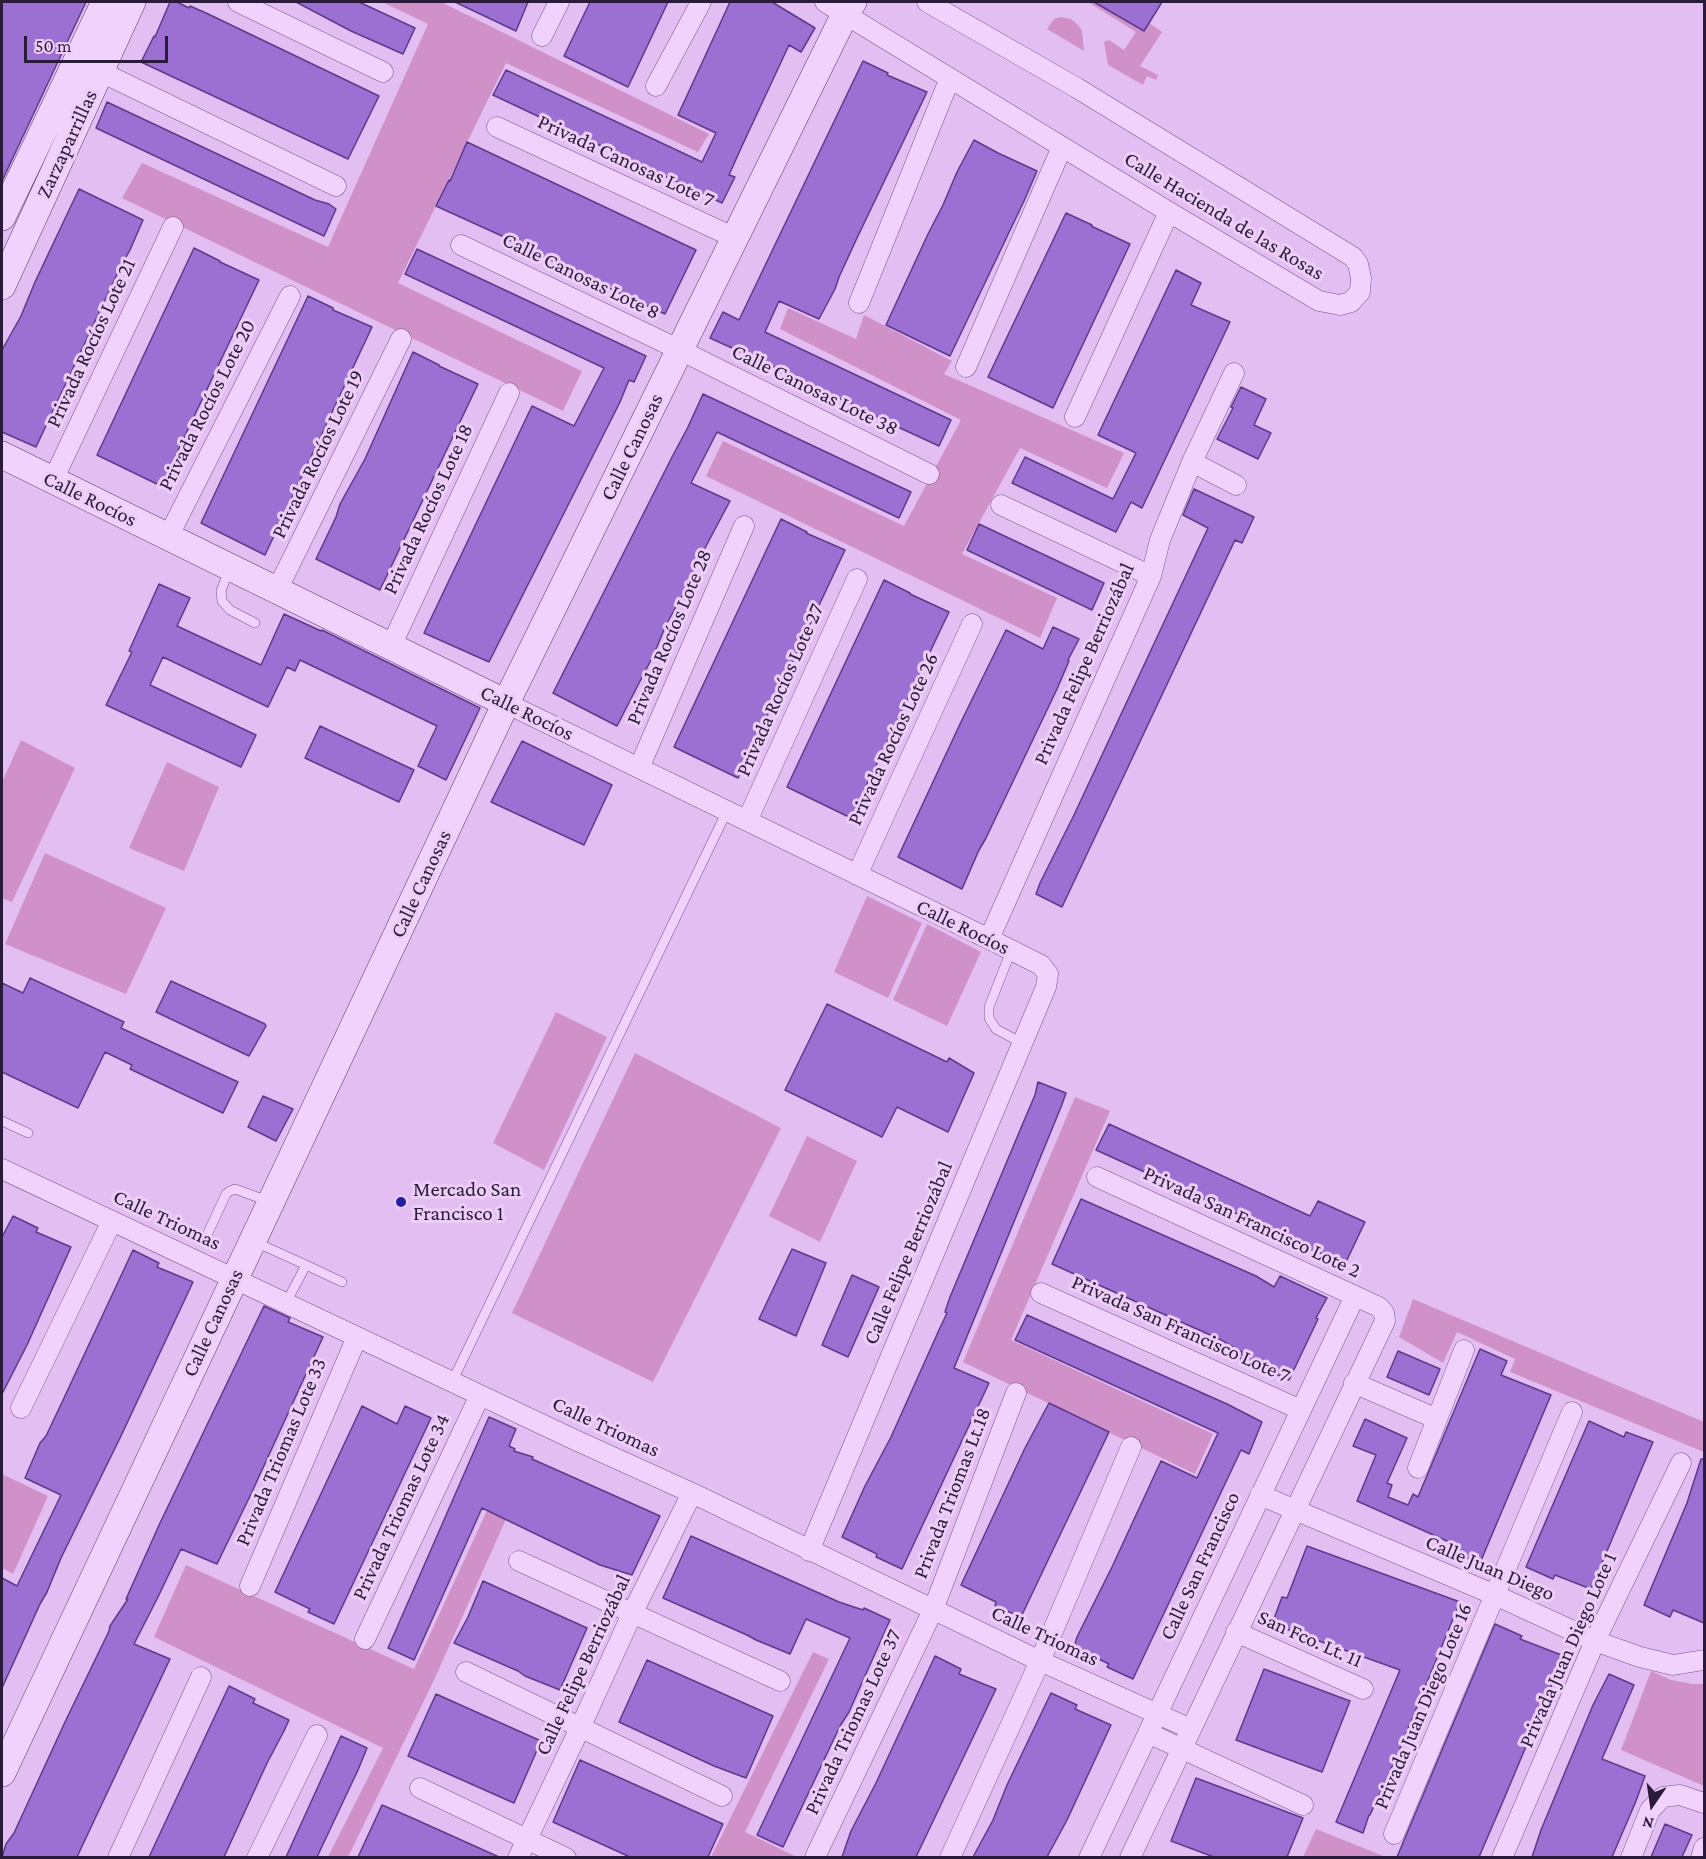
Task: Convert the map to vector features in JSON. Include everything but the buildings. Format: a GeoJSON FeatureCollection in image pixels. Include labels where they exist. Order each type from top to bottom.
{"type":"FeatureCollection","features":[{"type":"Feature","properties":{"kind":"street","name":"Zarzaparrillas"},"geometry":{"type":"LineString","coordinates":[[2,217],[105,2]]}},
{"type":"Feature","properties":{"kind":"street","name":"Zarzaparrillas"},"geometry":{"type":"LineString","coordinates":[[2,286],[132,2]]}},
{"type":"Feature","properties":{"kind":"street"},"geometry":{"type":"LineString","coordinates":[[238,2],[383,72]]}},
{"type":"Feature","properties":{"kind":"street"},"geometry":{"type":"LineString","coordinates":[[542,36],[559,2]]}},
{"type":"Feature","properties":{"kind":"street"},"geometry":{"type":"LineString","coordinates":[[656,86],[701,2]]}},
{"type":"Feature","properties":{"kind":"street","name":"Calle Hacienda de las Rosas"},"geometry":{"type":"LineString","coordinates":[[841,6],[950,78],[1168,212],[1319,301],[1340,305],[1351,302],[1360,292],[1361,278],[1358,264],[1353,257],[1077,88],[927,2]]}},
{"type":"Feature","properties":{"kind":"street","name":"Calle Canosas"},"geometry":{"type":"LineString","coordinates":[[2,1773],[506,703],[735,238],[841,6]]}},
{"type":"Feature","properties":{"kind":"street"},"geometry":{"type":"LineString","coordinates":[[99,72],[336,186]]}},
{"type":"Feature","properties":{"kind":"street"},"geometry":{"type":"LineString","coordinates":[[859,303],[950,78]]}},
{"type":"Feature","properties":{"kind":"street","name":"Privada Canosas Lote 7"},"geometry":{"type":"LineString","coordinates":[[497,127],[735,238]]}},
{"type":"Feature","properties":{"kind":"street"},"geometry":{"type":"LineString","coordinates":[[966,367],[1062,147]]}},
{"type":"Feature","properties":{"kind":"street"},"geometry":{"type":"LineString","coordinates":[[1075,417],[1168,212]]}},
{"type":"Feature","properties":{"kind":"street","name":"Privada Rocíos Lote 21"},"geometry":{"type":"LineString","coordinates":[[53,480],[173,227]]}},
{"type":"Feature","properties":{"kind":"street","name":"Calle Canosas Lote 8"},"geometry":{"type":"LineString","coordinates":[[461,245],[680,350]]}},
{"type":"Feature","properties":{"kind":"street","name":"Privada Rocíos Lote 20"},"geometry":{"type":"LineString","coordinates":[[168,537],[290,296]]}},
{"type":"Feature","properties":{"kind":"street","name":"Privada Rocíos Lote 19"},"geometry":{"type":"LineString","coordinates":[[277,590],[401,339]]}},
{"type":"Feature","properties":{"kind":"street","name":"Calle Canosas Lote 38"},"geometry":{"type":"LineString","coordinates":[[680,350],[929,474]]}},
{"type":"Feature","properties":{"kind":"street","name":"Privada Felipe Berriozábal"},"geometry":{"type":"LineString","coordinates":[[989,939],[1151,576],[1160,540],[1192,462],[1234,373]]}},
{"type":"Feature","properties":{"kind":"street","name":"Privada Rocíos Lote 18"},"geometry":{"type":"LineString","coordinates":[[391,646],[508,393]]}},
{"type":"Feature","properties":{"kind":"street","name":"Calle Rocíos"},"geometry":{"type":"LineString","coordinates":[[2,455],[989,939],[1041,965],[1048,974]]}},
{"type":"Feature","properties":{"kind":"street"},"geometry":{"type":"LineString","coordinates":[[1192,462],[1236,485]]}},
{"type":"Feature","properties":{"kind":"street"},"geometry":{"type":"LineString","coordinates":[[1001,505],[1151,576]]}},
{"type":"Feature","properties":{"kind":"street","name":"Privada Rocíos Lote 28"},"geometry":{"type":"LineString","coordinates":[[639,768],[744,526]]}},
{"type":"Feature","properties":{"kind":"street","name":"Privada Rocíos Lote 27"},"geometry":{"type":"LineString","coordinates":[[747,821],[857,579]]}},
{"type":"Feature","properties":{"kind":"street","name":"Privada Rocíos Lote 26"},"geometry":{"type":"LineString","coordinates":[[857,875],[972,624]]}},
{"type":"Feature","properties":{"kind":"street","name":"Calle Felipe Berriozábal"},"geometry":{"type":"LineString","coordinates":[[809,1551],[1046,987],[1048,974]]}},
{"type":"Feature","properties":{"kind":"street","name":"Calle Triomas"},"geometry":{"type":"LineString","coordinates":[[2,1169],[692,1493],[1040,1661],[1191,1729]]}},
{"type":"Feature","properties":{"kind":"street","name":"Privada San Francisco Lote 2"},"geometry":{"type":"LineString","coordinates":[[1097,1177],[1379,1307],[1384,1313],[1385,1321],[1354,1383]]}},
{"type":"Feature","properties":{"kind":"street"},"geometry":{"type":"LineString","coordinates":[[21,1408],[112,1221]]}},
{"type":"Feature","properties":{"kind":"street","name":"Privada San Francisco Lote 7"},"geometry":{"type":"LineString","coordinates":[[1041,1293],[1301,1410]]}},
{"type":"Feature","properties":{"kind":"street","name":"Calle San Francisco"},"geometry":{"type":"LineString","coordinates":[[1089,1857],[1355,1296]]}},
{"type":"Feature","properties":{"kind":"street","name":"Privada Triomas Lote 33"},"geometry":{"type":"LineString","coordinates":[[250,1586],[357,1337]]}},
{"type":"Feature","properties":{"kind":"street"},"geometry":{"type":"LineString","coordinates":[[1418,1468],[1464,1350]]}},
{"type":"Feature","properties":{"kind":"street"},"geometry":{"type":"LineString","coordinates":[[1131,1857],[1354,1383],[1437,1419]]}},
{"type":"Feature","properties":{"kind":"street","name":"Privada Triomas Lt.18"},"geometry":{"type":"LineString","coordinates":[[933,1610],[1016,1393]]}},
{"type":"Feature","properties":{"kind":"street","name":"Privada Triomas Lote 34"},"geometry":{"type":"LineString","coordinates":[[365,1639],[480,1395]]}},
{"type":"Feature","properties":{"kind":"street","name":"Privada Juan Diego Lote 16"},"geometry":{"type":"LineString","coordinates":[[1394,1834],[1572,1412]]}},
{"type":"Feature","properties":{"kind":"street"},"geometry":{"type":"LineString","coordinates":[[950,1857],[1040,1661],[1131,1447]]}},
{"type":"Feature","properties":{"kind":"street","name":"Privada Juan Diego Lote 1"},"geometry":{"type":"LineString","coordinates":[[1502,1857],[1595,1641],[1681,1463]]}},
{"type":"Feature","properties":{"kind":"street","name":"Calle Felipe Berriozábal"},"geometry":{"type":"LineString","coordinates":[[518,1857],[632,1614],[692,1493]]}},
{"type":"Feature","properties":{"kind":"street","name":"Calle Juan Diego"},"geometry":{"type":"LineString","coordinates":[[1260,1496],[1495,1595],[1595,1641],[1640,1657],[1673,1665],[1704,1660]]}},
{"type":"Feature","properties":{"kind":"street"},"geometry":{"type":"LineString","coordinates":[[519,1561],[780,1681]]}},
{"type":"Feature","properties":{"kind":"street","name":"Privada Triomas Lote 37"},"geometry":{"type":"LineString","coordinates":[[816,1855],[933,1610]]}},
{"type":"Feature","properties":{"kind":"street","name":"San Fco. Lt. 11"},"geometry":{"type":"LineString","coordinates":[[1236,1632],[1363,1689]]}},
{"type":"Feature","properties":{"kind":"street"},"geometry":{"type":"LineString","coordinates":[[466,1672],[722,1796]]}},
{"type":"Feature","properties":{"kind":"street"},"geometry":{"type":"LineString","coordinates":[[118,1857],[201,1677]]}},
{"type":"Feature","properties":{"kind":"street"},"geometry":{"type":"LineString","coordinates":[[1148,1733],[1303,1805]]}},
{"type":"Feature","properties":{"kind":"street"},"geometry":{"type":"LineString","coordinates":[[257,1857],[316,1735]]}},
{"type":"Feature","properties":{"kind":"street"},"geometry":{"type":"LineString","coordinates":[[420,1788],[566,1857]]}},
{"type":"Feature","properties":{"kind":"street"},"geometry":{"type":"LineString","coordinates":[[1631,1857],[1650,1809],[1663,1797],[1680,1795],[1704,1803]]}},
{"type":"Feature","properties":{"kind":"street"},"geometry":{"type":"LineString","coordinates":[[1701,1857],[1704,1848]]}},
{"type":"Feature","properties":{"kind":"lane"},"geometry":{"type":"LineString","coordinates":[[230,567],[221,591],[222,601],[231,610],[255,623]]}},
{"type":"Feature","properties":{"kind":"lane"},"geometry":{"type":"LineString","coordinates":[[452,1382],[727,811]]}},
{"type":"Feature","properties":{"kind":"lane"},"geometry":{"type":"LineString","coordinates":[[1011,951],[989,1007],[989,1018],[996,1029],[1022,1043]]}},
{"type":"Feature","properties":{"kind":"lane"},"geometry":{"type":"LineString","coordinates":[[2,1121],[28,1133]]}},
{"type":"Feature","properties":{"kind":"lane"},"geometry":{"type":"LineString","coordinates":[[207,1235],[226,1194],[230,1191],[235,1189],[270,1201]]}},
{"type":"Feature","properties":{"kind":"lane"},"geometry":{"type":"LineString","coordinates":[[252,1240],[342,1282]]}},
{"type":"Feature","properties":{"kind":"lane"},"geometry":{"type":"LineString","coordinates":[[286,1303],[306,1265]]}},
{"type":"Feature","properties":{"kind":"shaded area"},"geometry":{"type":"Polygon","coordinates":[[[382,2],[441,2],[709,134],[698,152],[506,63],[398,283],[582,371],[563,411],[122,198],[142,163],[328,247],[428,24],[382,2]]]}},
{"type":"Feature","properties":{"kind":"shaded area"},"geometry":{"type":"Polygon","coordinates":[[[1088,2],[1094,2],[1144,31],[1149,23],[1162,32],[1140,66],[1158,75],[1156,80],[1147,76],[1143,85],[1108,65],[1104,42],[1109,40],[1124,50],[1136,32],[1088,2]]]}},
{"type":"Feature","properties":{"kind":"shaded area"},"geometry":{"type":"Polygon","coordinates":[[[1061,17],[1071,19],[1079,26],[1082,31],[1084,51],[1047,29],[1054,19],[1061,17]]]}},
{"type":"Feature","properties":{"kind":"shaded area"},"geometry":{"type":"Polygon","coordinates":[[[788,308],[856,339],[864,315],[952,361],[944,374],[1124,453],[1107,488],[1020,448],[962,554],[1057,598],[1040,638],[706,476],[723,441],[904,526],[961,420],[780,329],[788,308]]]}},
{"type":"Feature","properties":{"kind":"shaded area"},"geometry":{"type":"Polygon","coordinates":[[[21,740],[75,768],[12,902],[2,898],[2,782],[21,740]]]}},
{"type":"Feature","properties":{"kind":"shaded area"},"geometry":{"type":"Polygon","coordinates":[[[167,762],[219,787],[184,871],[129,848],[167,762]]]}},
{"type":"Feature","properties":{"kind":"shaded area"},"geometry":{"type":"Polygon","coordinates":[[[45,853],[166,908],[126,994],[5,944],[45,853]]]}},
{"type":"Feature","properties":{"kind":"shaded area"},"geometry":{"type":"Polygon","coordinates":[[[867,896],[922,923],[888,998],[834,972],[867,896]]]}},
{"type":"Feature","properties":{"kind":"shaded area"},"geometry":{"type":"Polygon","coordinates":[[[927,924],[981,952],[947,1026],[893,1000],[927,924]]]}},
{"type":"Feature","properties":{"kind":"shaded area"},"geometry":{"type":"Polygon","coordinates":[[[556,1012],[607,1037],[544,1170],[493,1143],[556,1012]]]}},
{"type":"Feature","properties":{"kind":"shaded area"},"geometry":{"type":"Polygon","coordinates":[[[635,1053],[781,1128],[653,1382],[512,1313],[635,1053]]]}},
{"type":"Feature","properties":{"kind":"shaded area"},"geometry":{"type":"Polygon","coordinates":[[[1075,1097],[1110,1111],[1011,1340],[1213,1434],[1195,1474],[963,1362],[1075,1097]]]}},
{"type":"Feature","properties":{"kind":"shaded area"},"geometry":{"type":"Polygon","coordinates":[[[807,1136],[857,1161],[820,1242],[769,1216],[807,1136]]]}},
{"type":"Feature","properties":{"kind":"shaded area"},"geometry":{"type":"Polygon","coordinates":[[[1413,1299],[1704,1422],[1704,1452],[1510,1372],[1515,1359],[1457,1332],[1443,1363],[1399,1337],[1413,1299]]]}},
{"type":"Feature","properties":{"kind":"shaded area"},"geometry":{"type":"Polygon","coordinates":[[[2,1474],[48,1496],[13,1574],[2,1568],[2,1474]]]}},
{"type":"Feature","properties":{"kind":"shaded area"},"geometry":{"type":"Polygon","coordinates":[[[497,1489],[515,1499],[435,1678],[348,1857],[328,1857],[383,1748],[154,1637],[186,1565],[414,1669],[497,1489]]]}},
{"type":"Feature","properties":{"kind":"shaded area"},"geometry":{"type":"Polygon","coordinates":[[[813,1652],[829,1659],[745,1832],[797,1857],[711,1857],[813,1652]]]}},
{"type":"Feature","properties":{"kind":"shaded area"},"geometry":{"type":"Polygon","coordinates":[[[1651,1671],[1671,1680],[1704,1684],[1704,1786],[1621,1750],[1651,1671]]]}},
{"type":"Feature","properties":{"kind":"shaded area"},"geometry":{"type":"Polygon","coordinates":[[[1316,1829],[1386,1857],[1303,1857],[1316,1829]]]}},
{"type":"Feature","properties":{"kind":"place","name":"Mercado San Francisco 1"},"geometry":{"type":"Point","coordinates":[401,1202]}}]}
